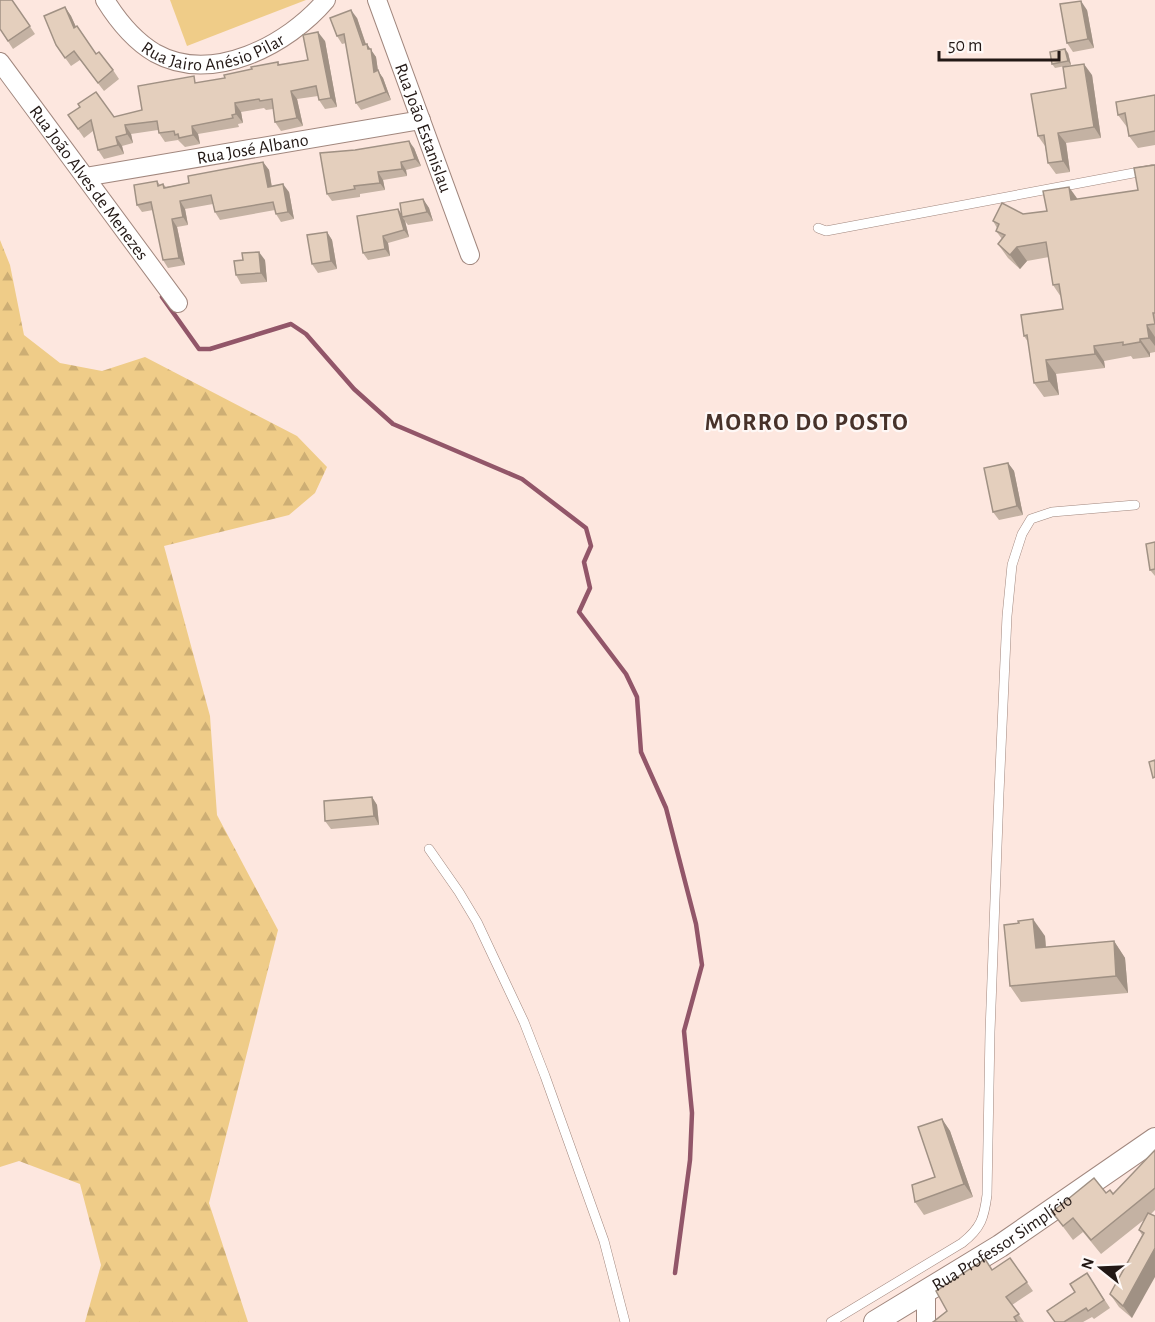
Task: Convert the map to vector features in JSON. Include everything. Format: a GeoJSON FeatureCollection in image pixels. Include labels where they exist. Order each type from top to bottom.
{"type":"FeatureCollection","features":[{"type":"Feature","properties":{"kind":"street","name":"Rua Jairo Anésio Pilar"},"geometry":{"type":"LineString","coordinates":[[105,0],[121,24],[135,39],[155,53],[196,65],[219,63],[250,54],[281,39],[304,23],[326,0]]}},
{"type":"Feature","properties":{"kind":"street","name":"Rua João Estanislau"},"geometry":{"type":"LineString","coordinates":[[377,0],[470,255]]}},
{"type":"Feature","properties":{"kind":"street","name":"Rua João Alves de Menezes"},"geometry":{"type":"LineString","coordinates":[[0,62],[178,303]]}},
{"type":"Feature","properties":{"kind":"street","name":"Rua José Albano"},"geometry":{"type":"LineString","coordinates":[[85,177],[421,120]]}},
{"type":"Feature","properties":{"kind":"street","name":"Rua Professor Simplício"},"geometry":{"type":"LineString","coordinates":[[875,1322],[1000,1246],[1155,1139]]}},
{"type":"Feature","properties":{"kind":"street"},"geometry":{"type":"LineString","coordinates":[[926,1292],[926,1322]]}},
{"type":"Feature","properties":{"kind":"lane"},"geometry":{"type":"LineString","coordinates":[[818,228],[826,231],[1155,169]]}},
{"type":"Feature","properties":{"kind":"lane"},"geometry":{"type":"LineString","coordinates":[[831,1322],[962,1243],[976,1232],[984,1216],[987,1195],[989,1054],[999,794],[1007,616],[1012,565],[1022,534],[1031,519],[1052,512],[1135,505]]}},
{"type":"Feature","properties":{"kind":"lane"},"geometry":{"type":"LineString","coordinates":[[429,849],[477,922],[524,1022],[604,1241],[625,1322]]}},
{"type":"Feature","properties":{"kind":"green space"},"geometry":{"type":"Polygon","coordinates":[[[170,0],[306,0],[187,46],[170,0]]]}},
{"type":"Feature","properties":{"kind":"green space"},"geometry":{"type":"Polygon","coordinates":[[[0,240],[10,265],[24,335],[60,363],[102,371],[145,357],[297,436],[327,467],[315,493],[289,515],[164,546],[210,716],[217,815],[278,930],[209,1203],[248,1322],[85,1322],[101,1265],[80,1184],[19,1161],[0,1167],[0,240]]]}},
{"type":"Feature","properties":{"kind":"building"},"geometry":{"type":"Polygon","coordinates":[[[0,0],[12,0],[30,26],[8,41],[0,29],[0,0]]]}},
{"type":"Feature","properties":{"kind":"building"},"geometry":{"type":"Polygon","coordinates":[[[1081,1],[1088,39],[1067,43],[1060,4],[1081,1]]]}},
{"type":"Feature","properties":{"kind":"building"},"geometry":{"type":"Polygon","coordinates":[[[65,7],[74,28],[77,26],[96,54],[99,52],[113,70],[98,83],[74,51],[65,58],[56,45],[44,16],[65,7]]]}},
{"type":"Feature","properties":{"kind":"building"},"geometry":{"type":"Polygon","coordinates":[[[351,10],[363,45],[367,44],[368,49],[371,49],[374,72],[378,70],[386,92],[356,103],[344,34],[337,36],[330,18],[351,10]]]}},
{"type":"Feature","properties":{"kind":"building"},"geometry":{"type":"Polygon","coordinates":[[[318,32],[331,98],[319,100],[316,86],[291,91],[297,118],[275,122],[272,99],[260,101],[259,99],[235,103],[236,114],[232,115],[233,118],[192,126],[193,135],[179,138],[174,131],[159,133],[157,121],[125,125],[127,134],[116,137],[118,145],[98,150],[91,120],[78,129],[68,115],[80,107],[78,104],[96,92],[114,117],[142,110],[138,86],[194,76],[195,83],[225,78],[224,75],[252,69],[251,67],[308,60],[303,35],[318,32]]]}},
{"type":"Feature","properties":{"kind":"building"},"geometry":{"type":"Polygon","coordinates":[[[1065,49],[1068,61],[1052,64],[1050,52],[1065,49]]]}},
{"type":"Feature","properties":{"kind":"building"},"geometry":{"type":"Polygon","coordinates":[[[1084,64],[1094,127],[1058,133],[1063,161],[1048,163],[1044,135],[1038,136],[1031,94],[1066,88],[1063,67],[1084,64]]]}},
{"type":"Feature","properties":{"kind":"building"},"geometry":{"type":"Polygon","coordinates":[[[1155,95],[1155,131],[1129,136],[1125,113],[1118,115],[1116,102],[1155,95]]]}},
{"type":"Feature","properties":{"kind":"building"},"geometry":{"type":"Polygon","coordinates":[[[409,141],[415,159],[401,162],[402,169],[378,172],[380,183],[354,186],[355,189],[327,194],[320,153],[409,141]]]}},
{"type":"Feature","properties":{"kind":"building"},"geometry":{"type":"Polygon","coordinates":[[[263,162],[268,187],[283,184],[288,212],[276,214],[273,202],[215,212],[211,195],[180,201],[183,217],[172,219],[179,258],[163,260],[151,202],[137,205],[134,185],[157,181],[158,186],[163,184],[164,188],[189,183],[188,176],[263,162]]]}},
{"type":"Feature","properties":{"kind":"building"},"geometry":{"type":"Polygon","coordinates":[[[1155,165],[1155,313],[1153,313],[1155,324],[1147,325],[1149,338],[1123,345],[1123,342],[1094,346],[1095,354],[1046,360],[1049,381],[1034,383],[1027,335],[1024,336],[1021,315],[1063,309],[1059,284],[1053,285],[1046,242],[1017,247],[1010,255],[998,244],[1005,235],[996,231],[999,224],[993,221],[1002,203],[1023,214],[1047,211],[1043,191],[1069,187],[1071,200],[1138,190],[1134,168],[1155,165]]]}},
{"type":"Feature","properties":{"kind":"building"},"geometry":{"type":"Polygon","coordinates":[[[423,199],[427,212],[402,217],[400,203],[423,199]]]}},
{"type":"Feature","properties":{"kind":"building"},"geometry":{"type":"Polygon","coordinates":[[[398,209],[404,230],[383,236],[385,249],[363,253],[357,216],[398,209]]]}},
{"type":"Feature","properties":{"kind":"building"},"geometry":{"type":"Polygon","coordinates":[[[327,232],[331,261],[312,264],[307,235],[327,232]]]}},
{"type":"Feature","properties":{"kind":"building"},"geometry":{"type":"Polygon","coordinates":[[[259,252],[261,273],[236,275],[234,261],[243,260],[242,253],[259,252]]]}},
{"type":"Feature","properties":{"kind":"building"},"geometry":{"type":"Polygon","coordinates":[[[1008,463],[1017,506],[993,512],[984,468],[1008,463]]]}},
{"type":"Feature","properties":{"kind":"building"},"geometry":{"type":"Polygon","coordinates":[[[1155,542],[1155,569],[1150,570],[1146,544],[1155,542]]]}},
{"type":"Feature","properties":{"kind":"building"},"geometry":{"type":"Polygon","coordinates":[[[1155,760],[1155,777],[1153,778],[1149,762],[1155,760]]]}},
{"type":"Feature","properties":{"kind":"building"},"geometry":{"type":"Polygon","coordinates":[[[372,797],[374,816],[325,821],[324,801],[372,797]]]}},
{"type":"Feature","properties":{"kind":"building"},"geometry":{"type":"Polygon","coordinates":[[[1033,919],[1036,948],[1114,941],[1116,976],[1010,986],[1004,925],[1033,919]]]}},
{"type":"Feature","properties":{"kind":"building"},"geometry":{"type":"Polygon","coordinates":[[[942,1119],[964,1184],[915,1202],[912,1185],[935,1177],[918,1127],[942,1119]]]}},
{"type":"Feature","properties":{"kind":"building"},"geometry":{"type":"Polygon","coordinates":[[[1155,1150],[1155,1188],[1091,1240],[1073,1218],[1063,1226],[1052,1212],[1094,1178],[1106,1193],[1110,1190],[1113,1194],[1155,1150]]]}},
{"type":"Feature","properties":{"kind":"building"},"geometry":{"type":"Polygon","coordinates":[[[1148,1213],[1155,1216],[1155,1248],[1123,1306],[1110,1294],[1144,1233],[1139,1230],[1148,1213]]]}},
{"type":"Feature","properties":{"kind":"building"},"geometry":{"type":"Polygon","coordinates":[[[1010,1258],[1027,1282],[1006,1297],[1019,1314],[1014,1317],[1017,1322],[933,1322],[947,1311],[936,1291],[985,1259],[992,1270],[1010,1258]]]}},
{"type":"Feature","properties":{"kind":"building"},"geometry":{"type":"Polygon","coordinates":[[[1087,1273],[1104,1300],[1088,1311],[1086,1308],[1064,1322],[1055,1322],[1047,1311],[1075,1292],[1070,1284],[1087,1273]]]}},
{"type":"Feature","properties":{"kind":"waterway"},"geometry":{"type":"LineString","coordinates":[[162,297],[199,349],[210,349],[291,324],[306,334],[354,389],[393,424],[522,479],[586,528],[591,546],[584,562],[590,588],[579,612],[626,674],[637,697],[641,752],[666,808],[696,924],[702,965],[684,1031],[692,1113],[690,1160],[675,1273]]}},
{"type":"Feature","properties":{"kind":"district","name":"MORRO DO POSTO"},"geometry":{"type":"Point","coordinates":[807,422]}}]}
